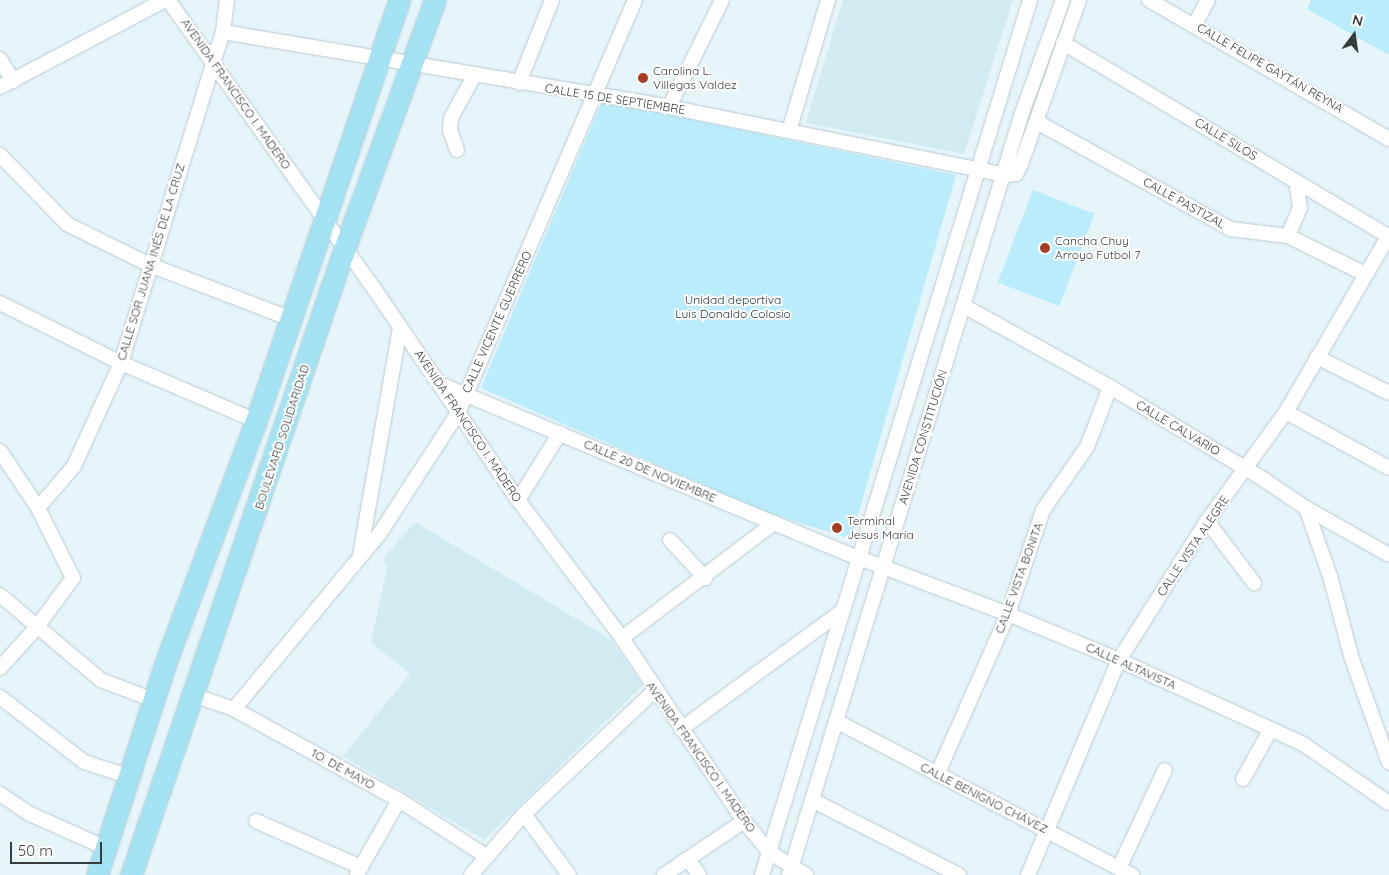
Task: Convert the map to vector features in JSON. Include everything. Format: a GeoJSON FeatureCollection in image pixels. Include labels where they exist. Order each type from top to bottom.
{"type":"FeatureCollection","features":[{"type":"Feature","properties":{"kind":"main road"},"geometry":{"type":"LineString","coordinates":[[97,875],[131,776],[153,700],[256,420],[289,318],[325,220],[400,0]]}},
{"type":"Feature","properties":{"kind":"main road","name":"BOULEVARD SOLIDARIDAD"},"geometry":{"type":"LineString","coordinates":[[131,875],[345,247],[413,65],[435,0]]}},
{"type":"Feature","properties":{"kind":"street","name":"AVENIDA FRANCISCO I. MADERO"},"geometry":{"type":"LineString","coordinates":[[167,0],[345,247],[518,500],[622,638],[680,729],[768,852]]}},
{"type":"Feature","properties":{"kind":"street"},"geometry":{"type":"LineString","coordinates":[[0,87],[167,0]]}},
{"type":"Feature","properties":{"kind":"street","name":"CALLE SOR JUANA INÉS DE LA CRUZ"},"geometry":{"type":"LineString","coordinates":[[38,508],[74,466],[121,363],[223,32],[226,0]]}},
{"type":"Feature","properties":{"kind":"street"},"geometry":{"type":"LineString","coordinates":[[519,84],[552,0]]}},
{"type":"Feature","properties":{"kind":"street","name":"CALLE VICENTE GUERRERO"},"geometry":{"type":"LineString","coordinates":[[234,709],[380,533],[458,413],[597,94],[635,0]]}},
{"type":"Feature","properties":{"kind":"street"},"geometry":{"type":"LineString","coordinates":[[670,107],[722,0]]}},
{"type":"Feature","properties":{"kind":"street"},"geometry":{"type":"LineString","coordinates":[[789,131],[828,0]]}},
{"type":"Feature","properties":{"kind":"street"},"geometry":{"type":"LineString","coordinates":[[762,875],[1030,0]]}},
{"type":"Feature","properties":{"kind":"street","name":"AVENIDA CONSTITUCIÓN"},"geometry":{"type":"LineString","coordinates":[[790,871],[1005,175],[1022,113],[1063,0]]}},
{"type":"Feature","properties":{"kind":"street"},"geometry":{"type":"LineString","coordinates":[[1005,175],[1016,174],[1037,122],[1079,0]]}},
{"type":"Feature","properties":{"kind":"street","name":"CALLE FELIPE GAYTÁN REYNA"},"geometry":{"type":"LineString","coordinates":[[1149,0],[1195,24],[1389,139]]}},
{"type":"Feature","properties":{"kind":"street"},"geometry":{"type":"LineString","coordinates":[[1195,24],[1208,0]]}},
{"type":"Feature","properties":{"kind":"street","name":"CALLE 15 DE SEPTIEMBRE"},"geometry":{"type":"LineString","coordinates":[[223,32],[519,84],[597,94],[670,107],[1005,175]]}},
{"type":"Feature","properties":{"kind":"street","name":"CALLE SILOS"},"geometry":{"type":"LineString","coordinates":[[1063,43],[1389,235]]}},
{"type":"Feature","properties":{"kind":"street"},"geometry":{"type":"LineString","coordinates":[[0,59],[13,81]]}},
{"type":"Feature","properties":{"kind":"street"},"geometry":{"type":"LineString","coordinates":[[457,150],[450,130],[451,118],[474,76]]}},
{"type":"Feature","properties":{"kind":"street","name":"CALLE PASTIZAL"},"geometry":{"type":"LineString","coordinates":[[1037,122],[1231,228],[1288,236],[1365,274]]}},
{"type":"Feature","properties":{"kind":"street"},"geometry":{"type":"LineString","coordinates":[[1,158],[67,224],[150,265],[289,318]]}},
{"type":"Feature","properties":{"kind":"street"},"geometry":{"type":"LineString","coordinates":[[1288,236],[1300,208],[1296,181]]}},
{"type":"Feature","properties":{"kind":"street","name":"CALLE VISTA ALEGRE"},"geometry":{"type":"LineString","coordinates":[[1028,875],[1045,830],[1119,660],[1208,521],[1286,412],[1389,235]]}},
{"type":"Feature","properties":{"kind":"street"},"geometry":{"type":"LineString","coordinates":[[0,302],[121,363],[256,420]]}},
{"type":"Feature","properties":{"kind":"street","name":"CALLE CALVARIO"},"geometry":{"type":"LineString","coordinates":[[964,306],[1110,387],[1246,469],[1306,508],[1389,555]]}},
{"type":"Feature","properties":{"kind":"street"},"geometry":{"type":"LineString","coordinates":[[359,556],[400,328]]}},
{"type":"Feature","properties":{"kind":"street"},"geometry":{"type":"LineString","coordinates":[[1318,357],[1389,393]]}},
{"type":"Feature","properties":{"kind":"street","name":"CALLE 20 DE NOVIEMBRE"},"geometry":{"type":"LineString","coordinates":[[440,384],[466,393],[859,558]]}},
{"type":"Feature","properties":{"kind":"street","name":"CALLE VISTA BONITA"},"geometry":{"type":"LineString","coordinates":[[937,775],[1008,614],[1043,510],[1087,447],[1110,387]]}},
{"type":"Feature","properties":{"kind":"street"},"geometry":{"type":"LineString","coordinates":[[1286,412],[1389,468]]}},
{"type":"Feature","properties":{"kind":"street"},"geometry":{"type":"LineString","coordinates":[[518,500],[560,433]]}},
{"type":"Feature","properties":{"kind":"street"},"geometry":{"type":"LineString","coordinates":[[0,451],[38,508],[73,578],[70,586],[36,628],[0,668]]}},
{"type":"Feature","properties":{"kind":"street"},"geometry":{"type":"LineString","coordinates":[[1306,508],[1330,576],[1352,659],[1389,763]]}},
{"type":"Feature","properties":{"kind":"street"},"geometry":{"type":"LineString","coordinates":[[1208,521],[1254,583]]}},
{"type":"Feature","properties":{"kind":"street"},"geometry":{"type":"LineString","coordinates":[[622,638],[705,578],[774,522]]}},
{"type":"Feature","properties":{"kind":"street"},"geometry":{"type":"LineString","coordinates":[[670,540],[705,578]]}},
{"type":"Feature","properties":{"kind":"street","name":"CALLE ALTAVISTA"},"geometry":{"type":"LineString","coordinates":[[859,558],[1008,614],[1119,660],[1271,729],[1303,744],[1389,803]]}},
{"type":"Feature","properties":{"kind":"street"},"geometry":{"type":"LineString","coordinates":[[0,595],[36,628],[100,680],[153,700]]}},
{"type":"Feature","properties":{"kind":"street"},"geometry":{"type":"LineString","coordinates":[[680,729],[841,612]]}},
{"type":"Feature","properties":{"kind":"street"},"geometry":{"type":"LineString","coordinates":[[471,875],[524,814],[655,690]]}},
{"type":"Feature","properties":{"kind":"street","name":"1O. DE MAYO"},"geometry":{"type":"LineString","coordinates":[[193,694],[234,709],[399,800],[486,856]]}},
{"type":"Feature","properties":{"kind":"street"},"geometry":{"type":"LineString","coordinates":[[0,697],[84,762],[131,776]]}},
{"type":"Feature","properties":{"kind":"street","name":"CALLE BENIGNO CHÁVEZ"},"geometry":{"type":"LineString","coordinates":[[836,722],[1132,875]]}},
{"type":"Feature","properties":{"kind":"street"},"geometry":{"type":"LineString","coordinates":[[1243,779],[1271,729]]}},
{"type":"Feature","properties":{"kind":"street"},"geometry":{"type":"LineString","coordinates":[[1119,868],[1165,770]]}},
{"type":"Feature","properties":{"kind":"street"},"geometry":{"type":"LineString","coordinates":[[0,794],[30,814],[106,848]]}},
{"type":"Feature","properties":{"kind":"street"},"geometry":{"type":"LineString","coordinates":[[256,821],[359,871],[399,800]]}},
{"type":"Feature","properties":{"kind":"street"},"geometry":{"type":"LineString","coordinates":[[812,800],[959,875]]}},
{"type":"Feature","properties":{"kind":"street"},"geometry":{"type":"LineString","coordinates":[[524,814],[569,875]]}},
{"type":"Feature","properties":{"kind":"street"},"geometry":{"type":"LineString","coordinates":[[664,875],[744,821]]}},
{"type":"Feature","properties":{"kind":"street"},"geometry":{"type":"LineString","coordinates":[[768,852],[790,871],[806,875]]}},
{"type":"Feature","properties":{"kind":"street"},"geometry":{"type":"LineString","coordinates":[[688,859],[699,875]]}},
{"type":"Feature","properties":{"kind":"shaded area"},"geometry":{"type":"Polygon","coordinates":[[[843,0],[1013,0],[964,154],[806,123],[843,0]]]}},
{"type":"Feature","properties":{"kind":"shaded area"},"geometry":{"type":"Polygon","coordinates":[[[415,522],[610,639],[643,685],[484,840],[343,756],[410,674],[371,642],[388,564],[382,560],[415,522]]]}},
{"type":"Feature","properties":{"kind":"green space"},"geometry":{"type":"Polygon","coordinates":[[[1311,0],[1389,0],[1389,55],[1307,9],[1311,0]]]}},
{"type":"Feature","properties":{"kind":"green space","name":"Unidad deportiva Luis Donaldo Colosio"},"geometry":{"type":"Polygon","coordinates":[[[602,101],[956,175],[851,539],[765,512],[481,388],[602,101]]]}},
{"type":"Feature","properties":{"kind":"green space","name":"Cancha Chuy Arroyo Futbol 7"},"geometry":{"type":"Polygon","coordinates":[[[1033,190],[1095,214],[1059,306],[998,282],[1033,190]]]}},
{"type":"Feature","properties":{"kind":"place","name":"Carolina L. Villegas Valdez"},"geometry":{"type":"Point","coordinates":[643,78]}},
{"type":"Feature","properties":{"kind":"place","name":"Cancha Chuy Arroyo Futbol 7"},"geometry":{"type":"Point","coordinates":[1045,248]}},
{"type":"Feature","properties":{"kind":"place","name":"Terminal Jesus Maria"},"geometry":{"type":"Point","coordinates":[837,528]}}]}
